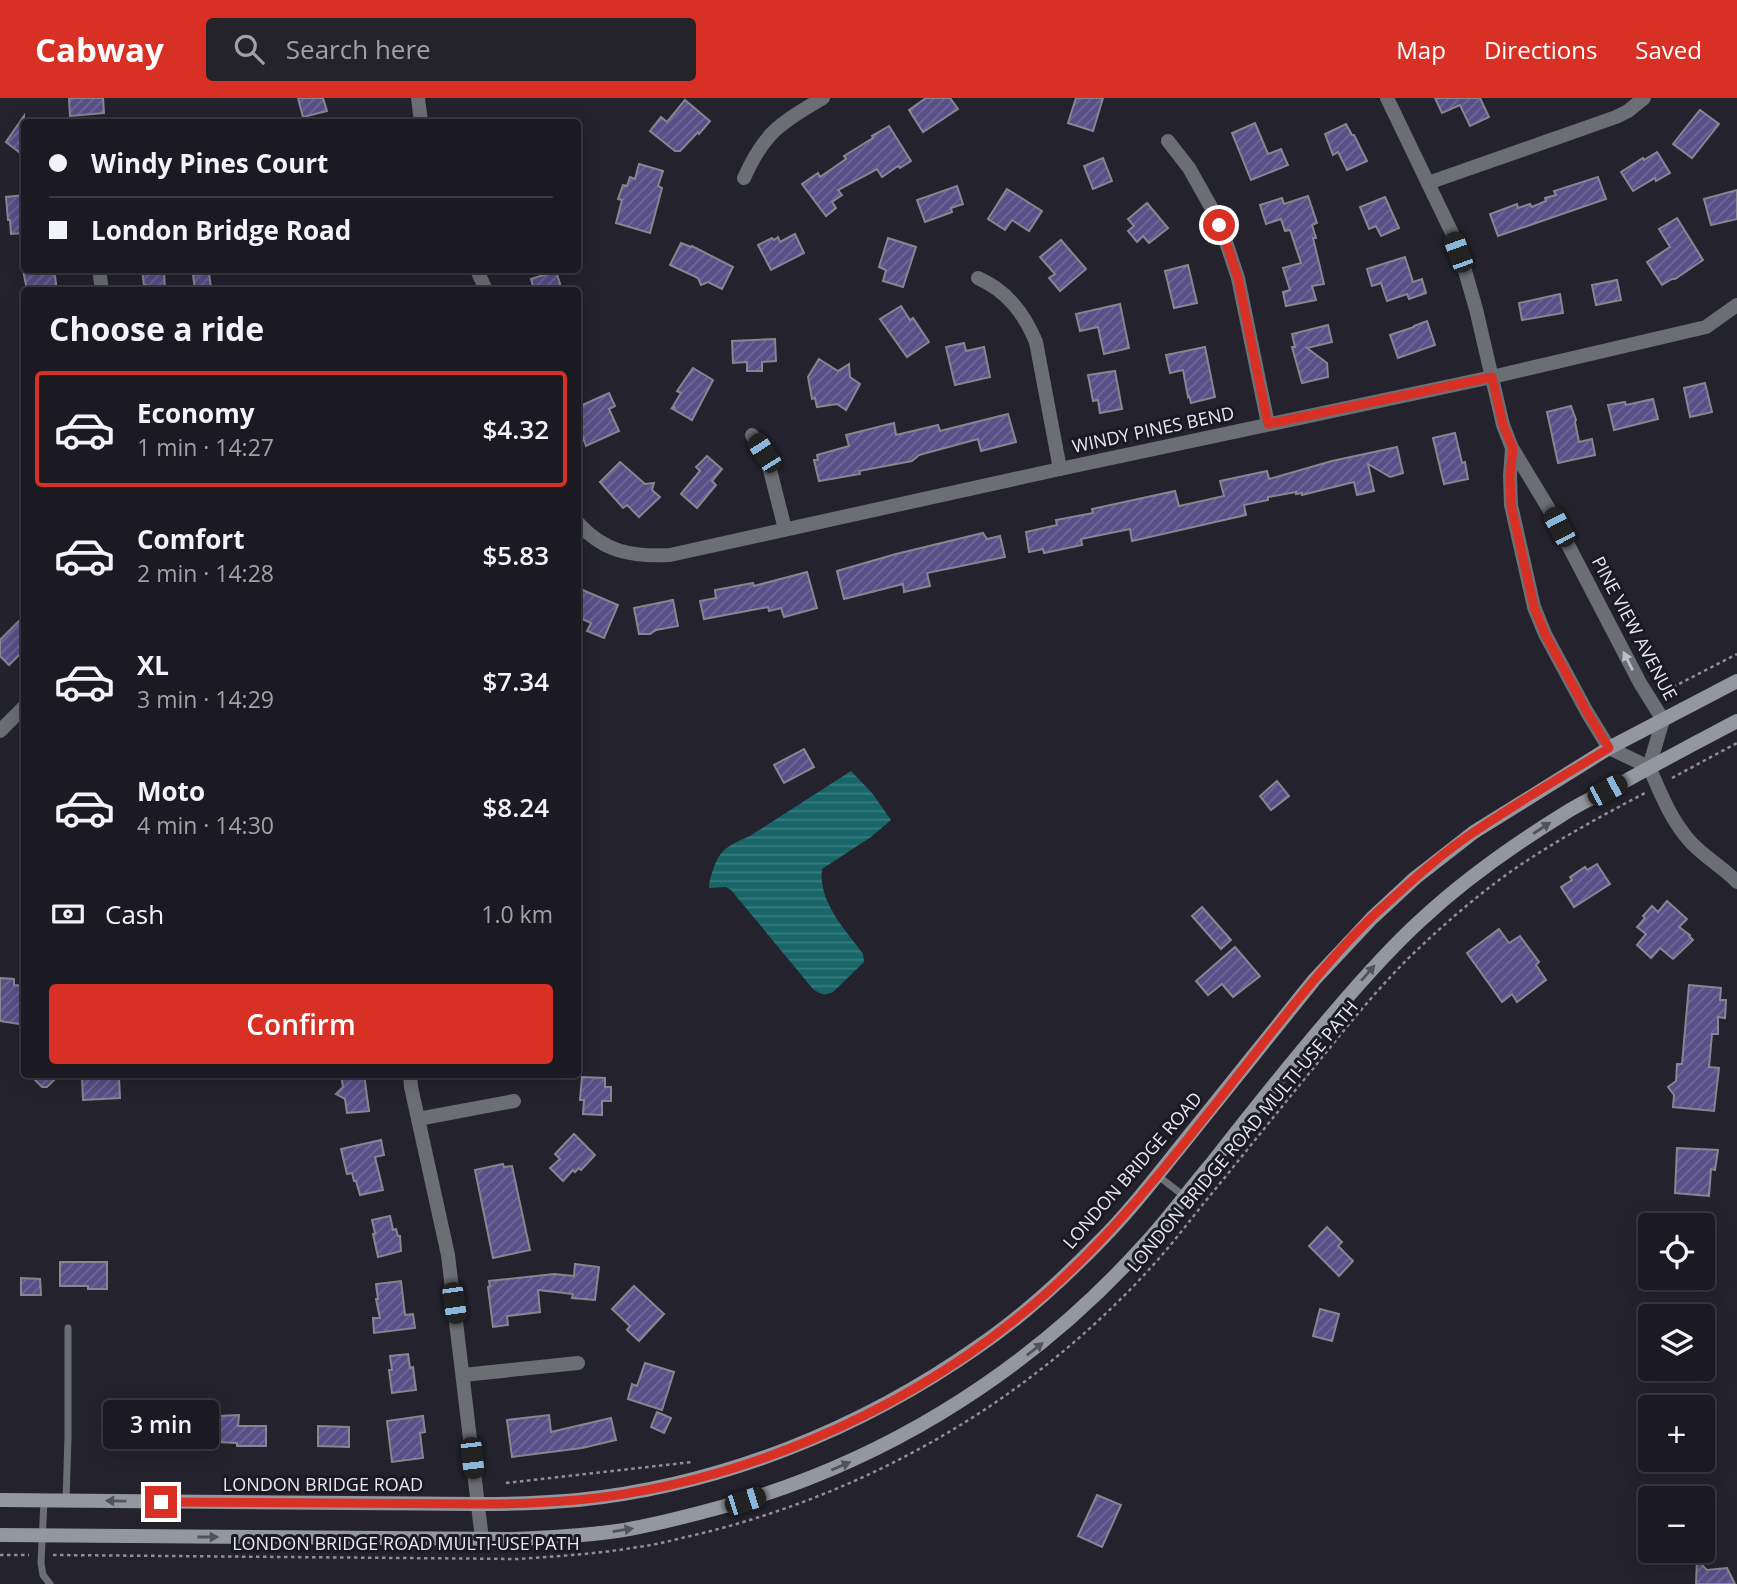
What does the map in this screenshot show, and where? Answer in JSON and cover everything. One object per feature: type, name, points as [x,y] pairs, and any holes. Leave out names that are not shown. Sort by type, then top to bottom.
[{"type":"main road","name":"LONDON BRIDGE ROAD","points":[[0,1500],[478,1504],[578,1500],[691,1480],[756,1461],[858,1418],[914,1388],[979,1347],[1017,1318],[1102,1240],[1314,980],[1372,918],[1415,878],[1474,832],[1609,748],[1737,681]]},
{"type":"main road","points":[[0,1535],[553,1538],[617,1531],[723,1508],[844,1465],[889,1443],[967,1398],[1052,1335],[1100,1292],[1145,1244],[1373,966],[1473,876],[1564,813],[1737,721]]},
{"type":"street","points":[[418,98],[421,119]]},
{"type":"street","points":[[744,178],[753,157],[773,131],[781,123],[822,98]]},
{"type":"street","name":"PINE VIEW AVENUE","points":[[1387,98],[1452,233],[1465,271],[1503,425],[1513,448],[1552,514],[1640,683],[1663,720],[1649,767]]},
{"type":"street","points":[[1428,183],[1616,117],[1644,98]]},
{"type":"street","points":[[1168,141],[1189,168],[1206,197],[1226,242],[1238,278],[1268,424]]},
{"type":"street","points":[[978,278],[1002,292],[1017,306],[1032,332],[1060,469]]},
{"type":"street","name":"WINDY PINES BEND","points":[[581,526],[590,537],[630,554],[670,555],[1492,377],[1706,327],[1737,306]]},
{"type":"street","points":[[752,435],[764,453],[770,470],[785,529]]},
{"type":"street","name":"PINE VIEW AVENUE","points":[[1513,448],[1511,505],[1534,607],[1545,634],[1609,748]]},
{"type":"street","points":[[0,731],[21,710]]},
{"type":"street","points":[[1609,748],[1649,767],[1667,808],[1688,839],[1737,882]]},
{"type":"street","points":[[410,1078],[448,1255],[482,1539]]},
{"type":"street","points":[[418,1119],[514,1101]]},
{"type":"street","points":[[463,1375],[578,1363]]},
{"type":"lane","points":[[1157,1175],[1184,1196]]},
{"type":"lane","points":[[66,1501],[68,1328]]},
{"type":"lane","points":[[44,1500],[40,1563],[43,1575],[50,1584]]},
{"type":"path","points":[[1673,687],[1737,654]]},
{"type":"path","name":"LONDON BRIDGE ROAD MULTI-USE PATH","points":[[0,1555],[518,1559],[590,1554],[642,1547],[779,1512],[882,1469],[978,1415],[1033,1377],[1100,1320],[1156,1263],[1357,1014],[1446,923],[1531,858],[1595,818],[1737,743]]},
{"type":"path","points":[[506,1483],[696,1461]]},
{"type":"shaded area","points":[[851,771],[872,793],[891,820],[871,837],[822,869],[828,904],[863,954],[864,962],[833,992],[822,994],[813,989],[731,890],[726,887],[709,888],[709,883],[719,857],[727,848]]},
{"type":"building","points":[[69,98],[103,98],[104,113],[70,116]]},
{"type":"building","points":[[298,98],[323,98],[327,111],[303,117]]},
{"type":"building","points":[[926,98],[950,98],[958,109],[923,132],[909,110]]},
{"type":"building","points":[[1076,98],[1103,98],[1093,131],[1068,123]]},
{"type":"building","points":[[1435,98],[1480,98],[1489,117],[1470,126],[1460,105],[1442,113]]},
{"type":"building","points":[[685,100],[710,121],[680,151],[675,151],[650,131],[661,117],[667,122]]},
{"type":"building","points":[[1700,110],[1719,124],[1692,158],[1673,144]]},
{"type":"building","points":[[21,120],[21,154],[6,142]]},
{"type":"building","points":[[1255,123],[1268,154],[1281,149],[1288,165],[1251,180],[1232,133]]},
{"type":"building","points":[[1346,124],[1367,161],[1347,170],[1338,152],[1333,155],[1325,134]]},
{"type":"building","points":[[889,126],[911,161],[882,177],[877,169],[838,190],[842,195],[832,202],[836,208],[826,216],[802,184],[818,173],[820,177],[846,159],[844,156]]},
{"type":"building","points":[[1657,152],[1670,173],[1633,191],[1621,172]]},
{"type":"building","points":[[1103,158],[1112,181],[1093,189],[1084,166]]},
{"type":"building","points":[[639,164],[663,171],[658,186],[662,188],[650,233],[616,223],[622,200],[618,199],[623,185],[627,186],[630,177],[635,179]]},
{"type":"building","points":[[1598,177],[1606,199],[1498,236],[1490,214],[1517,204],[1518,208],[1530,204],[1532,207],[1546,201],[1545,198],[1556,195],[1554,191]]},
{"type":"building","points":[[957,186],[963,204],[951,208],[952,212],[925,222],[917,200]]},
{"type":"building","points":[[1007,189],[1042,211],[1029,231],[1012,220],[1005,230],[988,219]]},
{"type":"building","points":[[1737,190],[1737,219],[1711,225],[1704,199]]},
{"type":"building","points":[[21,195],[21,233],[11,234],[6,197]]},
{"type":"building","points":[[1308,196],[1317,223],[1312,225],[1316,238],[1313,238],[1324,284],[1312,286],[1316,300],[1286,306],[1283,292],[1290,290],[1283,268],[1301,263],[1290,230],[1285,231],[1281,219],[1266,224],[1260,205],[1282,198],[1284,204]]},
{"type":"building","points":[[1385,197],[1399,228],[1381,236],[1376,226],[1369,229],[1360,207]]},
{"type":"building","points":[[1147,203],[1168,228],[1149,243],[1143,236],[1137,242],[1128,231],[1134,226],[1128,219]]},
{"type":"building","points":[[1677,218],[1703,260],[1662,285],[1647,262],[1670,247],[1659,229]]},
{"type":"building","points":[[795,234],[804,253],[771,270],[758,245],[778,237],[780,242]]},
{"type":"building","points":[[888,238],[916,247],[903,287],[883,281],[886,270],[879,267]]},
{"type":"building","points":[[1061,240],[1086,269],[1060,291],[1049,278],[1055,274],[1040,257]]},
{"type":"building","points":[[681,243],[733,267],[722,289],[708,282],[701,285],[698,278],[670,265]]},
{"type":"building","points":[[1405,257],[1413,282],[1422,279],[1426,293],[1409,299],[1407,294],[1387,301],[1381,283],[1372,286],[1367,269]]},
{"type":"building","points":[[1188,265],[1197,303],[1174,308],[1165,271]]},
{"type":"building","points":[[24,273],[54,273],[57,287],[26,287]]},
{"type":"building","points":[[142,273],[164,273],[165,287],[144,286]]},
{"type":"building","points":[[209,273],[211,287],[195,287],[193,275]]},
{"type":"building","points":[[557,273],[561,287],[533,287],[531,279]]},
{"type":"building","points":[[1617,280],[1621,300],[1596,305],[1592,285]]},
{"type":"building","points":[[1560,294],[1563,313],[1522,320],[1519,303]]},
{"type":"building","points":[[1120,304],[1129,348],[1104,354],[1098,327],[1080,331],[1076,314]]},
{"type":"building","points":[[901,306],[910,320],[913,318],[929,342],[907,357],[880,319]]},
{"type":"building","points":[[1427,321],[1435,345],[1398,358],[1390,335]]},
{"type":"building","points":[[1328,325],[1332,342],[1307,348],[1327,363],[1328,377],[1302,383],[1292,347],[1295,347],[1292,334]]},
{"type":"building","points":[[775,339],[776,361],[762,362],[762,371],[747,371],[747,362],[733,363],[732,341]]},
{"type":"building","points":[[964,343],[966,351],[984,347],[990,377],[955,385],[946,347]]},
{"type":"building","points":[[1205,347],[1215,397],[1191,403],[1183,370],[1170,373],[1166,355]]},
{"type":"building","points":[[819,359],[838,371],[849,364],[850,377],[860,384],[846,410],[837,404],[817,407],[815,398],[812,399],[808,377]]},
{"type":"building","points":[[693,368],[713,380],[692,420],[673,409],[675,407],[672,408],[681,393],[677,391]]},
{"type":"building","points":[[1115,371],[1122,409],[1100,413],[1098,400],[1093,401],[1088,375]]},
{"type":"building","points":[[1705,383],[1712,412],[1690,417],[1684,388]]},
{"type":"building","points":[[609,393],[615,406],[609,409],[619,431],[586,446],[581,432],[581,406]]},
{"type":"building","points":[[1653,399],[1658,419],[1614,430],[1608,405],[1625,402],[1626,405]]},
{"type":"building","points":[[1571,406],[1579,442],[1592,439],[1595,455],[1558,463],[1547,412]]},
{"type":"building","points":[[1008,414],[1016,442],[981,451],[978,439],[919,455],[912,461],[819,481],[814,460],[818,460],[817,455],[849,446],[846,435],[894,423],[896,435],[938,425],[940,431]]},
{"type":"building","points":[[1455,433],[1468,479],[1444,484],[1433,438]]},
{"type":"building","points":[[1397,447],[1403,473],[1390,477],[1368,464],[1374,491],[1357,495],[1354,482],[1302,495],[1296,492],[1244,505],[1246,515],[1132,541],[1130,529],[1081,539],[1082,545],[1044,553],[1043,549],[1029,552],[1026,532],[1057,525],[1056,520],[1093,513],[1092,509],[1175,491],[1179,506],[1224,496],[1220,481],[1267,471],[1269,479],[1332,461]]},
{"type":"building","points":[[707,456],[722,469],[712,481],[716,485],[697,508],[681,494],[700,471],[696,467]]},
{"type":"building","points":[[620,462],[645,484],[654,483],[652,490],[660,497],[639,517],[627,505],[623,508],[600,482]]},
{"type":"building","points":[[983,533],[987,539],[1000,536],[1005,557],[927,573],[930,586],[904,592],[903,584],[844,599],[837,571]]},
{"type":"building","points":[[807,572],[817,608],[784,617],[781,608],[769,611],[768,607],[704,619],[700,601],[716,598],[715,590],[753,583],[754,586]]},
{"type":"building","points":[[581,589],[618,605],[604,638],[587,631],[591,623],[581,618]]},
{"type":"building","points":[[673,600],[678,626],[656,630],[650,634],[639,634],[634,608]]},
{"type":"building","points":[[21,619],[21,653],[9,665],[0,656],[0,640]]},
{"type":"building","points":[[804,749],[814,767],[784,783],[774,765]]},
{"type":"building","points":[[1277,781],[1289,796],[1271,810],[1260,796]]},
{"type":"building","points":[[1597,864],[1610,884],[1574,907],[1561,887],[1585,867],[1587,870]]},
{"type":"building","points":[[1667,901],[1687,919],[1679,927],[1693,940],[1673,959],[1660,948],[1651,958],[1637,945],[1646,934],[1637,927],[1652,906],[1658,912]]},
{"type":"building","points":[[1202,907],[1231,940],[1221,949],[1192,916]]},
{"type":"building","points":[[1499,929],[1509,943],[1520,936],[1539,962],[1536,965],[1546,980],[1517,1002],[1512,994],[1502,1002],[1467,953]]},
{"type":"building","points":[[1235,947],[1260,976],[1233,997],[1222,984],[1208,995],[1196,981]]},
{"type":"building","points":[[0,978],[14,979],[14,985],[21,986],[20,1024],[0,1021]]},
{"type":"building","points":[[1689,985],[1721,988],[1720,1000],[1726,1000],[1725,1018],[1718,1017],[1718,1034],[1712,1034],[1709,1067],[1719,1068],[1714,1111],[1673,1107],[1674,1095],[1668,1087],[1676,1081],[1677,1064],[1682,1064]]},
{"type":"building","points":[[582,1077],[605,1078],[605,1087],[611,1087],[611,1101],[602,1101],[602,1115],[583,1114],[584,1100],[580,1100]]},
{"type":"building","points":[[33,1078],[56,1078],[47,1087],[42,1087]]},
{"type":"building","points":[[82,1078],[119,1078],[120,1098],[83,1100]]},
{"type":"building","points":[[342,1078],[365,1078],[369,1111],[347,1113],[345,1099],[336,1094],[343,1087]]},
{"type":"building","points":[[574,1134],[595,1155],[581,1170],[573,1170],[563,1181],[550,1168],[560,1159],[555,1154]]},
{"type":"building","points":[[381,1140],[384,1155],[375,1157],[383,1190],[360,1195],[352,1173],[347,1174],[341,1149]]},
{"type":"building","points":[[1677,1148],[1718,1150],[1715,1170],[1711,1169],[1709,1196],[1675,1193]]},
{"type":"building","points":[[503,1164],[504,1167],[512,1166],[530,1250],[493,1258],[475,1170]]},
{"type":"building","points":[[390,1216],[393,1230],[396,1229],[400,1236],[401,1251],[378,1257],[372,1220]]},
{"type":"building","points":[[1327,1227],[1342,1242],[1338,1246],[1353,1261],[1339,1276],[1309,1246]]},
{"type":"building","points":[[60,1262],[107,1262],[107,1289],[60,1286]]},
{"type":"building","points":[[575,1264],[599,1267],[595,1300],[572,1298],[573,1294],[538,1290],[540,1312],[507,1316],[508,1325],[493,1327],[489,1281],[554,1274],[574,1276]]},
{"type":"building","points":[[21,1278],[40,1279],[41,1295],[21,1295]]},
{"type":"building","points":[[401,1281],[405,1315],[413,1314],[415,1328],[374,1333],[373,1318],[380,1318],[376,1284]]},
{"type":"building","points":[[634,1286],[664,1314],[639,1341],[627,1330],[630,1326],[612,1309]]},
{"type":"building","points":[[1320,1309],[1339,1314],[1332,1341],[1313,1336]]},
{"type":"building","points":[[408,1354],[416,1390],[392,1393],[390,1356]]},
{"type":"building","points":[[645,1363],[674,1372],[662,1410],[628,1399],[632,1384],[637,1386]]},
{"type":"building","points":[[657,1412],[671,1418],[664,1433],[651,1427]]},
{"type":"building","points":[[164,1414],[177,1414],[176,1447],[146,1446],[146,1427],[164,1428]]},
{"type":"building","points":[[239,1415],[238,1426],[266,1426],[266,1446],[237,1446],[237,1443],[218,1442],[217,1416]]},
{"type":"building","points":[[549,1415],[551,1432],[611,1418],[616,1440],[582,1448],[512,1457],[507,1420]]},
{"type":"building","points":[[423,1416],[425,1432],[420,1433],[423,1458],[392,1462],[387,1421]]},
{"type":"building","points":[[318,1426],[349,1427],[349,1447],[318,1446]]},
{"type":"building","points":[[1097,1495],[1121,1505],[1102,1547],[1078,1536]]},
{"type":"building","points":[[1697,1563],[1700,1563],[1707,1570],[1727,1568],[1735,1584],[1696,1584]]},
{"type":"route","points":[[161,1502],[478,1504],[578,1500],[691,1480],[756,1461],[858,1418],[914,1388],[979,1347],[1017,1318],[1102,1240],[1325,966],[1415,878],[1474,832],[1609,748],[1545,634],[1534,607],[1511,505],[1513,448],[1503,425],[1492,377],[1268,424],[1238,278],[1219,225]]}]
